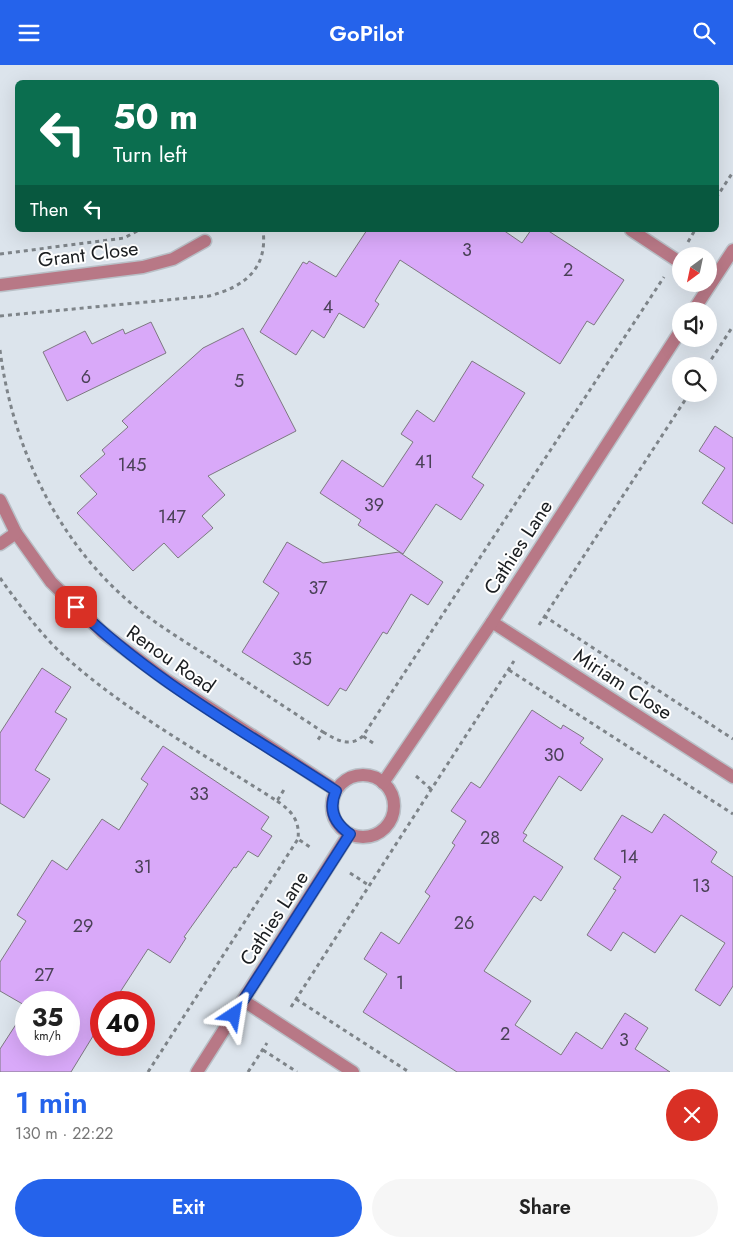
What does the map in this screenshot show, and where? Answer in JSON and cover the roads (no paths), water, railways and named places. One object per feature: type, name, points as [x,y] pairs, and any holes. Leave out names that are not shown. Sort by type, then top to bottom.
[{"type":"street","points":[[634,232],[672,257]]},
{"type":"street","name":"Grant Close","points":[[0,285],[143,267],[173,259],[205,241]]},
{"type":"street","points":[[718,271],[733,250]]},
{"type":"street","name":"Cathies Lane","points":[[384,783],[492,622],[672,344]]},
{"type":"street","name":"Renou Road","points":[[0,500],[16,533],[51,582],[102,632],[165,679],[336,791]]},
{"type":"street","points":[[0,544],[16,533]]},
{"type":"street","name":"Miriam Close","points":[[492,622],[733,777]]},
{"type":"street","points":[[358,775],[367,775],[384,783],[393,800],[394,809],[386,827],[369,837],[350,834],[341,828],[332,810],[332,800],[336,791],[349,778],[358,775]]},
{"type":"street","name":"Cathies Lane","points":[[197,1072],[350,834]]},
{"type":"street","points":[[244,1001],[353,1072]]}]
